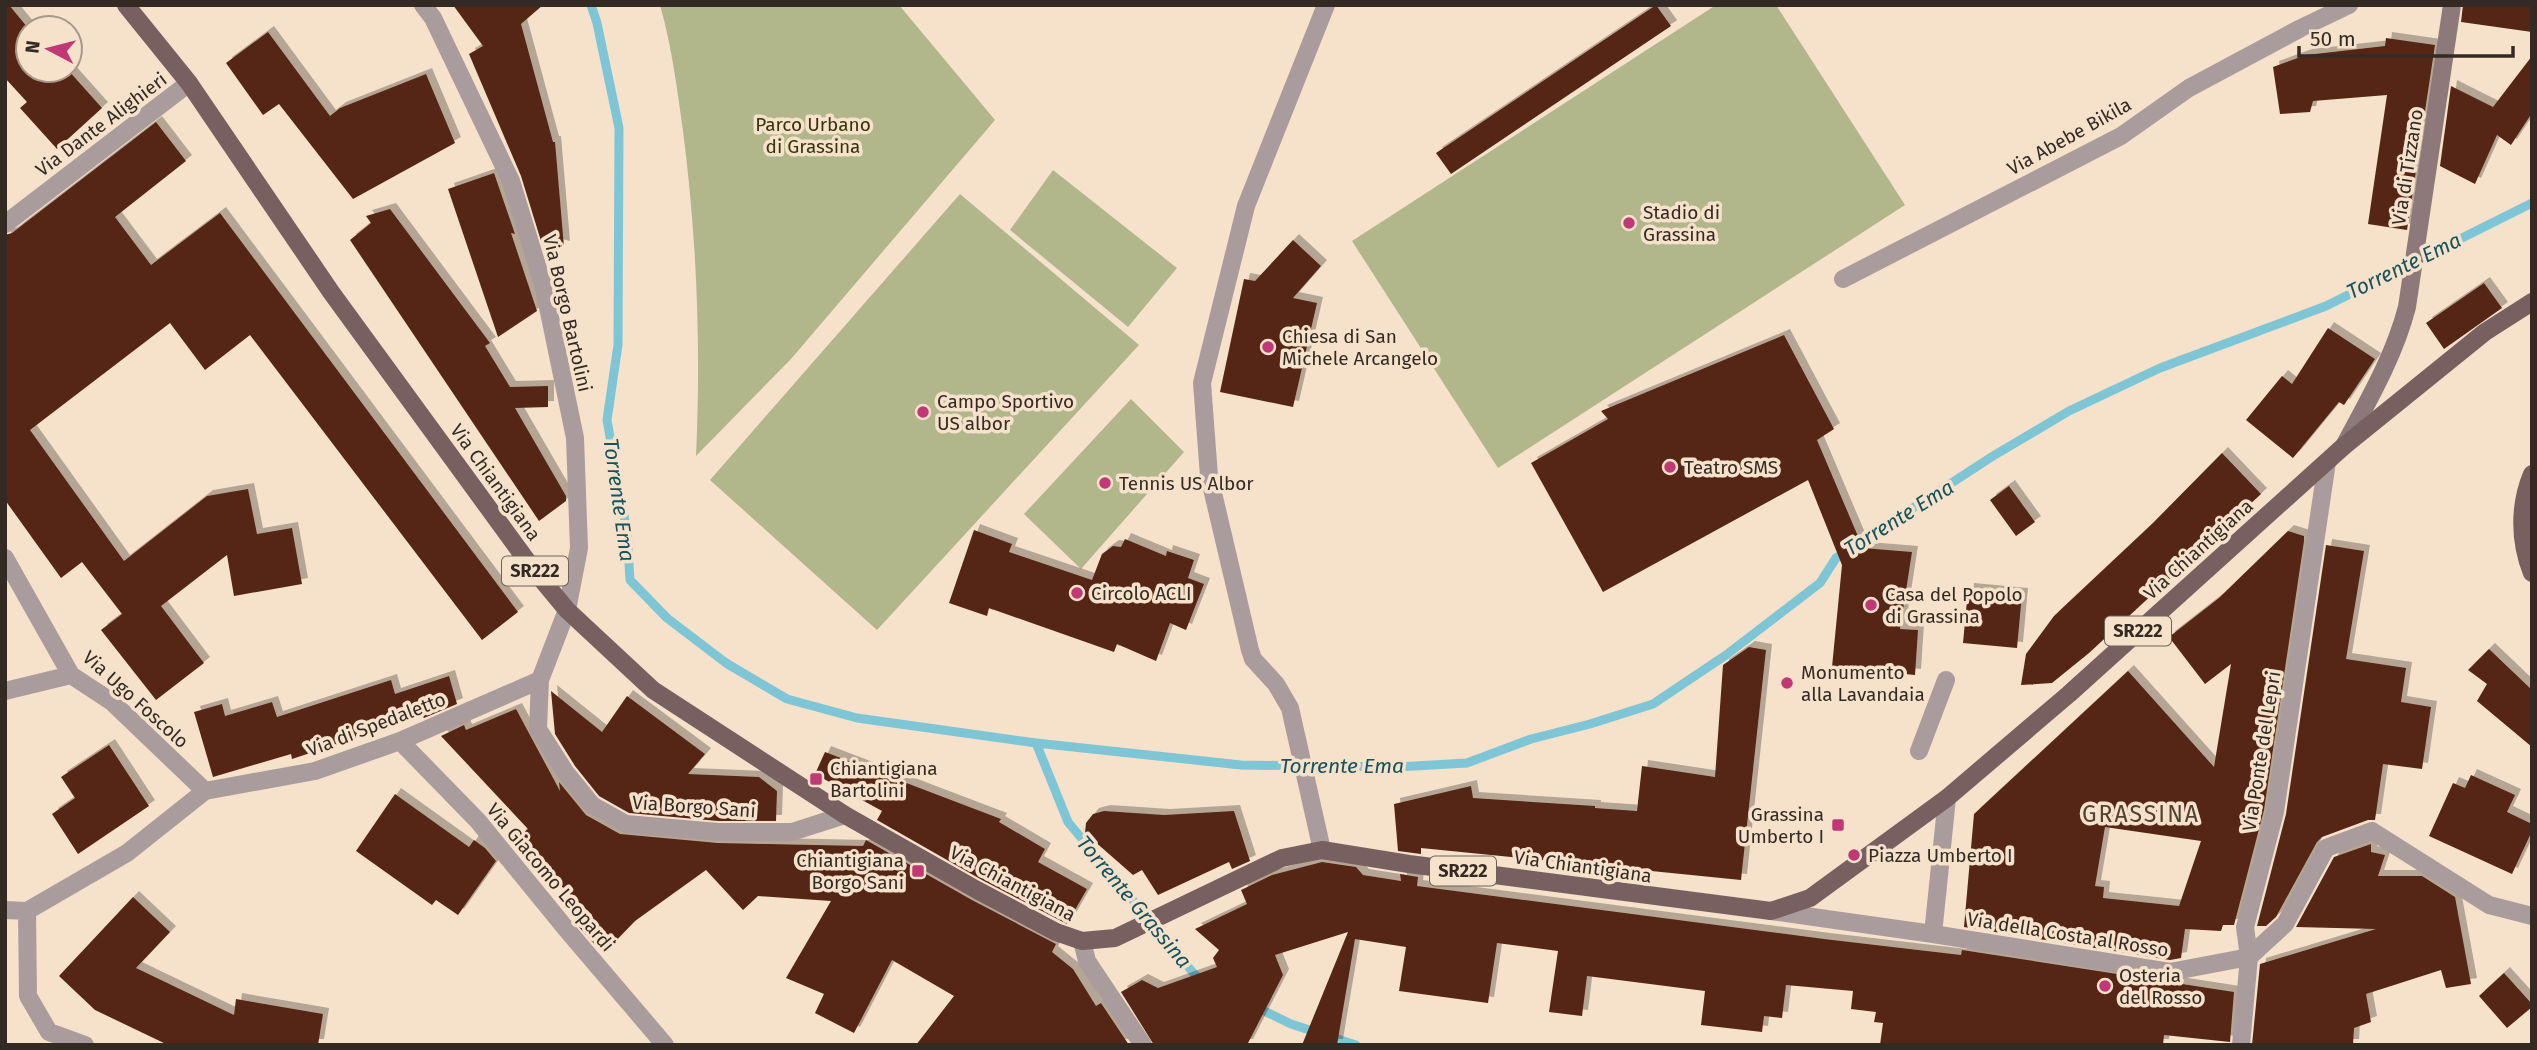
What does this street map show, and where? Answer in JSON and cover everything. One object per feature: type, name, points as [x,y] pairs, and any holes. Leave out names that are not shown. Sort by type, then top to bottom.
[{"type":"main road","name":"Via Chiantigiana","points":[[126,5],[189,83],[331,292],[533,569],[567,610],[653,690],[845,815],[999,902],[1056,932],[1082,941],[1115,938],[1282,858],[1322,850],[1435,868],[1771,911],[1810,898],[1947,798],[2069,694],[2344,446],[2485,332],[2532,302]]},
{"type":"main road","points":[[2532,474],[2523,503],[2522,528],[2532,573]]},
{"type":"street","name":"Via Borgo Bartolini","points":[[422,5],[433,18],[511,181],[544,288],[575,438],[579,548],[567,610]]},
{"type":"street","points":[[1322,850],[1290,708],[1276,684],[1254,659],[1250,650],[1209,477],[1202,383],[1243,220],[1326,5]]},
{"type":"street","name":"Via Abebe Bikila","points":[[1843,279],[2121,136],[2189,88],[2349,5]]},
{"type":"street","name":"Via di Tizzano","points":[[2344,446],[2385,368],[2407,307],[2452,5]]},
{"type":"street","name":"Via Dante Alighieri","points":[[5,224],[189,83]]},
{"type":"street","name":"Via Ponte del Lepri","points":[[2241,1045],[2249,957],[2245,927],[2275,812],[2327,462]]},
{"type":"street","name":"Via Ugo Foscolo","points":[[5,558],[71,675],[112,702],[205,792]]},
{"type":"street","name":"Via Borgo Sani","points":[[567,610],[540,680],[538,729],[566,773],[592,805],[626,824],[718,832],[792,832],[845,815]]},
{"type":"street","points":[[5,691],[71,675]]},
{"type":"street","name":"Via di Spedaletto","points":[[27,911],[127,853],[205,792],[315,771],[400,741],[540,680]]},
{"type":"street","points":[[1919,751],[1946,680]]},
{"type":"street","name":"Via Giacomo Leopardi","points":[[400,741],[478,821],[665,1045]]},
{"type":"street","points":[[1771,911],[1933,934],[1947,798]]},
{"type":"street","points":[[2249,957],[2286,924],[2326,848],[2372,831],[2489,905],[2532,916]]},
{"type":"street","points":[[5,910],[27,911],[28,996],[49,1032],[85,1045]]},
{"type":"street","name":"Via della Costa al Rosso","points":[[1933,934],[2170,972],[2249,957]]},
{"type":"street","points":[[1082,941],[1087,961],[1143,1045]]},
{"type":"green space","name":"Parco Urbano di Grassina","points":[[660,5],[899,5],[995,120],[791,359],[696,456],[698,334],[692,212],[676,84]]},
{"type":"green space","name":"Stadio di Grassina","points":[[1716,5],[1776,5],[1905,205],[1498,468],[1352,241]]},
{"type":"green space","points":[[1053,170],[1177,268],[1128,327],[1010,230]]},
{"type":"green space","name":"Campo Sportivo US albor","points":[[960,194],[1139,345],[877,630],[710,480]]},
{"type":"green space","name":"Tennis US Albor","points":[[1131,399],[1184,452],[1081,569],[1024,514]]},
{"type":"building","points":[[5,5],[9,5],[16,14],[14,14],[14,84],[81,84],[102,108],[57,149],[20,108],[27,102],[5,78]]},
{"type":"building","points":[[453,5],[543,5],[521,24],[555,142],[564,247],[541,241],[521,176],[469,54],[483,46]]},
{"type":"building","points":[[1656,5],[1671,26],[1451,174],[1436,153]]},
{"type":"building","points":[[2463,5],[2532,5],[2532,32],[2461,22]]},
{"type":"building","points":[[268,32],[330,116],[340,108],[426,74],[455,143],[353,199],[279,104],[263,115],[226,63]]},
{"type":"building","points":[[2386,38],[2435,45],[2407,230],[2368,224],[2387,95],[2313,101],[2310,112],[2280,114],[2273,67],[2306,55],[2385,46]]},
{"type":"building","points":[[2532,56],[2532,113],[2511,145],[2497,135],[2475,184],[2440,166],[2451,86],[2493,107]]},
{"type":"building","points":[[156,122],[186,161],[115,217],[151,265],[220,213],[518,612],[482,640],[250,335],[205,370],[170,323],[30,430],[124,561],[207,496],[248,489],[257,534],[292,528],[302,584],[234,596],[227,555],[161,606],[204,663],[156,700],[101,630],[122,614],[82,562],[61,578],[5,500],[5,235],[12,233]]},
{"type":"building","points":[[494,173],[537,311],[498,337],[448,189]]},
{"type":"building","points":[[390,209],[490,343],[485,346],[510,387],[548,386],[548,407],[515,408],[566,496],[566,501],[539,521],[350,240],[371,223],[366,216]]},
{"type":"building","name":"Chiesa di San Michele Arcangelo","points":[[1293,240],[1321,266],[1293,298],[1317,303],[1293,407],[1220,392],[1244,279],[1255,281]]},
{"type":"building","points":[[2484,283],[2502,308],[2444,349],[2426,323]]},
{"type":"building","points":[[2328,328],[2375,359],[2344,405],[2339,402],[2293,458],[2246,420],[2282,376],[2292,384]]},
{"type":"building","points":[[1784,335],[1834,429],[1817,440],[1863,548],[1912,552],[1900,629],[1918,630],[1915,675],[1832,667],[1842,565],[1808,480],[1603,592],[1531,463],[1608,419],[1601,411]]},
{"type":"building","points":[[2222,453],[2261,494],[2089,653],[2052,683],[2021,685],[2026,654],[2054,616],[2152,524]]},
{"type":"building","points":[[2009,486],[2035,522],[2016,536],[1990,500]]},
{"type":"building","name":"Circolo ACLI","points":[[974,530],[1012,544],[1009,552],[1092,580],[1102,554],[1113,546],[1121,547],[1125,539],[1166,556],[1167,551],[1194,560],[1188,578],[1204,584],[1186,630],[1170,623],[1156,661],[1117,644],[1114,652],[989,608],[987,616],[949,603]]},
{"type":"building","points":[[2288,531],[2304,536],[2264,810],[2234,925],[2223,925],[2221,931],[2185,929],[2181,958],[2170,960],[1964,927],[1974,814],[2128,671],[2214,767],[2231,664],[2205,684],[2169,637],[2219,598]],"holes":[[[2105,827],[2201,841],[2179,906],[2103,898],[2104,887],[2095,886]]]},
{"type":"building","points":[[2326,545],[2364,551],[2346,659],[2406,668],[2401,702],[2431,707],[2422,769],[2383,764],[2375,820],[2368,820],[2322,837],[2276,917],[2266,926],[2257,926],[2286,814]]},
{"type":"building","points":[[1968,589],[2022,594],[2017,648],[1963,643]]},
{"type":"building","points":[[1749,647],[1766,650],[1741,880],[1421,848],[1421,854],[1398,851],[1394,804],[1471,786],[1473,798],[1637,811],[1642,766],[1715,777],[1723,665]]},
{"type":"building","points":[[2489,649],[2532,690],[2532,747],[2477,701],[2487,684],[2468,670]]},
{"type":"building","points":[[449,676],[457,704],[424,718],[422,716],[292,759],[291,754],[213,777],[194,712],[222,704],[225,716],[272,702],[277,717],[391,680],[395,694]]},
{"type":"building","points":[[551,691],[602,732],[627,696],[705,754],[688,774],[759,777],[777,791],[776,821],[718,821],[629,813],[599,796],[575,766],[555,734]]},
{"type":"building","points":[[516,709],[560,791],[559,782],[586,815],[620,834],[718,843],[863,846],[866,840],[1056,944],[1052,952],[1073,969],[1096,1006],[1101,1003],[1129,1045],[916,1045],[954,996],[892,960],[854,1033],[815,1013],[824,994],[786,978],[831,901],[758,896],[743,910],[706,870],[635,921],[603,954],[579,927],[592,915],[558,883],[520,835],[528,829],[441,736],[464,725],[466,730]]},
{"type":"building","points":[[109,745],[149,806],[78,854],[52,814],[75,798],[61,777]]},
{"type":"building","points":[[825,752],[1001,819],[999,822],[1045,849],[1038,862],[1087,889],[1067,924],[982,880],[877,820],[882,811],[815,774]]},
{"type":"building","points":[[2471,775],[2515,795],[2507,812],[2532,824],[2532,831],[2512,874],[2429,836],[2453,783],[2465,788]]},
{"type":"building","points":[[395,794],[469,847],[474,840],[496,861],[458,915],[436,900],[432,905],[356,851]]},
{"type":"building","points":[[1104,811],[1164,815],[1234,811],[1250,861],[1232,869],[1229,862],[1158,895],[1142,870],[1133,875],[1085,833],[1086,823],[1093,814]]},
{"type":"building","points":[[2371,844],[2371,852],[2385,855],[2378,876],[2422,876],[2455,897],[2471,984],[2446,988],[2441,970],[2366,994],[2371,1022],[2354,1028],[2353,1045],[2252,1045],[2260,964],[2376,929],[2296,927],[2334,857]]},
{"type":"building","points":[[1322,862],[1356,867],[1363,875],[1401,881],[1400,874],[1418,877],[1417,886],[1824,939],[1961,955],[1962,950],[2234,992],[2230,1042],[2164,1035],[2163,1045],[1880,1045],[1883,1023],[1874,1022],[1876,1012],[1851,1009],[1853,991],[1786,985],[1782,1018],[1764,1016],[1762,1032],[1701,1025],[1705,991],[1587,976],[1582,1016],[1549,1012],[1558,951],[1497,943],[1488,1003],[1399,991],[1406,947],[1355,939],[1337,1045],[1302,1045],[1348,932],[1275,955],[1283,975],[1247,1045],[1154,1045],[1121,992],[1142,980],[1158,988],[1217,967],[1213,958],[1219,950],[1195,929],[1247,904],[1241,890],[1272,875]]},
{"type":"building","points":[[133,897],[170,932],[136,968],[234,1015],[236,999],[323,1014],[318,1045],[168,1045],[95,1010],[59,976]]},
{"type":"building","points":[[2504,973],[2532,1004],[2532,1007],[2507,1028],[2479,996]]},
{"type":"waterway","name":"Torrente Ema","points":[[591,5],[619,128],[618,345],[607,420],[627,532],[630,580],[667,618],[726,663],[787,699],[857,718],[1036,743],[1241,765],[1397,767],[1467,763],[1531,739],[1653,704],[1726,655],[1820,583],[1836,558],[1993,456],[2069,411],[2160,368],[2326,306],[2532,203]]},
{"type":"waterway","name":"Torrente Grassina","points":[[1036,743],[1068,822],[1195,975],[1203,980]]},
{"type":"waterway","name":"Torrente Grassina","points":[[1256,1007],[1291,1024],[1356,1045]]},
{"type":"place","name":"Stadio di Grassina","points":[[1629,223]]},
{"type":"place","name":"Chiesa di San Michele Arcangelo","points":[[1268,347]]},
{"type":"place","name":"Campo Sportivo US albor","points":[[923,412]]},
{"type":"place","name":"Teatro SMS","points":[[1670,467]]},
{"type":"place","name":"Tennis US Albor","points":[[1105,483]]},
{"type":"place","name":"Circolo ACLI","points":[[1077,593]]},
{"type":"place","name":"Casa del Popolo di Grassina","points":[[1871,605]]},
{"type":"place","name":"Monumento alla Lavandaia","points":[[1787,683]]},
{"type":"place","name":"Chiantigiana Bartolini","points":[[816,779]]},
{"type":"place","name":"Grassina Umberto I","points":[[1838,825]]},
{"type":"place","name":"Piazza Umberto I","points":[[1854,855]]},
{"type":"place","name":"Chiantigiana Borgo Sani","points":[[918,871]]},
{"type":"place","name":"Osteria del Rosso","points":[[2105,986]]},
{"type":"district","name":"GRASSINA","points":[[2141,814]]}]
